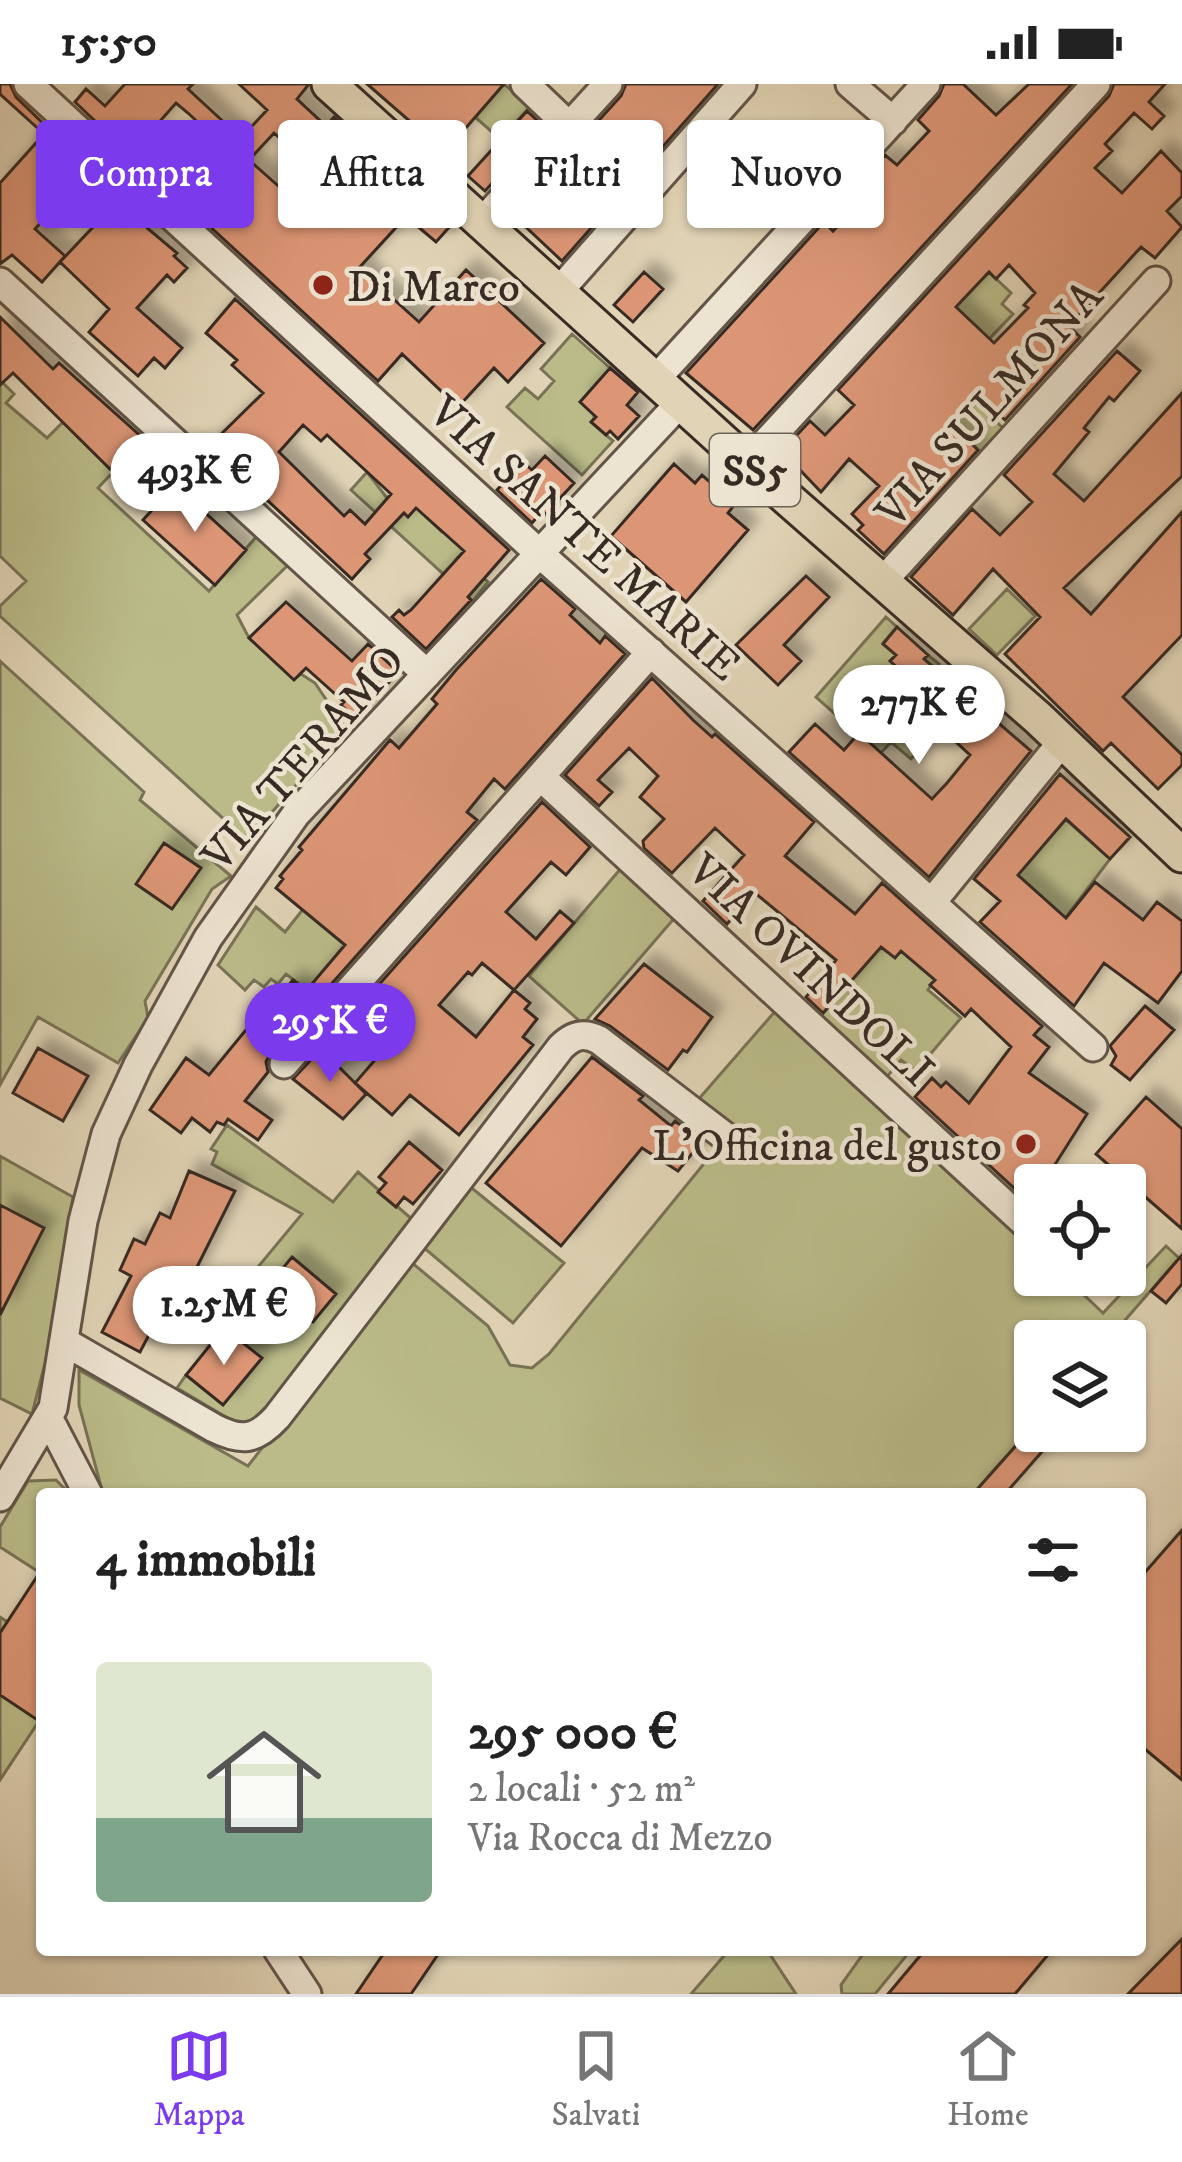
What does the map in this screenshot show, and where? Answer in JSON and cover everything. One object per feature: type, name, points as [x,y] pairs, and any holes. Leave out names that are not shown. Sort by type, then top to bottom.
[{"type":"main road","name":"SS5","points":[[329,84],[747,464],[1177,841]]},
{"type":"street","name":"VIA SANTE MARIE","points":[[28,84],[540,554],[1093,1047]]},
{"type":"street","points":[[525,84],[563,120]]},
{"type":"street","points":[[575,120],[608,84]]},
{"type":"street","points":[[559,291],[742,84]]},
{"type":"street","points":[[850,84],[893,121]]},
{"type":"street","points":[[655,380],[926,84]]},
{"type":"street","points":[[747,464],[1096,84]]},
{"type":"street","points":[[482,222],[491,212]]},
{"type":"street","name":"VIA SULMONA","points":[[883,581],[1156,281]]},
{"type":"street","points":[[0,282],[427,674]]},
{"type":"street","name":"VIA TERAMO","points":[[0,1497],[49,1419],[83,1220],[96,1164],[116,1111],[176,994],[230,904],[296,814],[680,403]]},
{"type":"street","points":[[284,1064],[651,652]]},
{"type":"street","points":[[932,902],[1063,742]]},
{"type":"street","name":"VIA OVINDOLI","points":[[541,777],[1014,1212]]},
{"type":"street","points":[[65,1342],[232,1437],[249,1438],[264,1431],[573,1037],[599,1040],[731,1141]]},
{"type":"street","points":[[49,1419],[85,1488]]},
{"type":"street","points":[[282,1956],[308,1994]]},
{"type":"green space","points":[[504,84],[530,107],[518,120],[491,120],[491,131],[475,117]]},
{"type":"green space","points":[[989,272],[1011,293],[1002,304],[1013,314],[989,339],[950,311]]},
{"type":"green space","points":[[572,334],[610,368],[592,423],[613,441],[582,475],[507,407],[525,388],[538,399],[554,381],[541,369]]},
{"type":"green space","points":[[0,380],[14,394],[6,403],[47,438],[63,422],[113,472],[98,488],[209,591],[257,536],[288,565],[237,615],[249,638],[294,679],[301,674],[315,683],[346,729],[247,840],[0,616],[0,606],[26,581],[0,556]]},
{"type":"green space","points":[[966,394],[1005,430],[984,455],[944,418]]},
{"type":"green space","points":[[367,472],[387,498],[428,502],[447,481],[454,486],[426,517],[442,532],[467,529],[483,512],[503,530],[489,545],[459,557],[488,582],[473,601],[351,490]]},
{"type":"green space","points":[[1007,589],[1035,616],[997,655],[969,629]]},
{"type":"green space","points":[[886,617],[897,627],[883,643],[896,655],[891,660],[908,677],[928,655],[939,664],[909,699],[940,726],[911,759],[891,742],[880,754],[816,697]]},
{"type":"green space","points":[[0,661],[144,792],[140,800],[231,876],[212,889],[145,1001],[148,1018],[118,1063],[38,1017],[0,1085]]},
{"type":"green space","points":[[1065,819],[1110,859],[1064,920],[1008,867]]},
{"type":"green space","points":[[623,866],[678,914],[583,1024],[529,976]]},
{"type":"green space","points":[[256,907],[285,932],[304,908],[345,945],[307,990],[286,974],[278,984],[271,979],[264,987],[254,980],[245,990],[218,965]]},
{"type":"green space","points":[[915,935],[935,979],[928,990],[961,1018],[916,1071],[901,1060],[885,1079],[819,1018],[881,947]]},
{"type":"green space","points":[[778,1008],[1014,1229],[1014,1296],[1085,1296],[1103,1313],[1119,1296],[1146,1296],[1146,1267],[1166,1246],[1179,1258],[1125,1320],[1014,1320],[1014,1448],[978,1488],[101,1488],[79,1405],[79,1370],[248,1466],[403,1265],[411,1262],[488,1326],[510,1365],[532,1368],[549,1354],[720,1144],[735,1153],[745,1137],[697,1101]]},
{"type":"green space","points":[[227,1125],[333,1202],[358,1172],[414,1221],[248,1430],[177,1388],[186,1375],[223,1405],[261,1359],[219,1334],[233,1297],[302,1214],[212,1164],[217,1152],[211,1149]]},
{"type":"green space","points":[[0,1156],[73,1197],[32,1414],[0,1398]]},
{"type":"green space","points":[[468,1185],[564,1263],[513,1323],[423,1247]]},
{"type":"green space","points":[[56,1480],[64,1488],[36,1488],[36,1570],[0,1547],[0,1527],[28,1481]]},
{"type":"green space","points":[[0,1617],[36,1641],[36,1726],[0,1780],[0,1695],[17,1670],[0,1646]]},
{"type":"green space","points":[[724,1956],[771,1956],[796,1994],[691,1994]]},
{"type":"green space","points":[[862,1956],[906,1956],[875,1994],[842,1994],[841,1985]]},
{"type":"building","points":[[0,84],[10,84],[16,97],[40,120],[36,127],[0,94]]},
{"type":"building","points":[[125,84],[193,84],[188,89],[222,120],[195,120],[176,103],[161,120],[94,120],[75,102],[86,89],[105,106]]},
{"type":"building","points":[[239,84],[309,84],[297,99],[320,120],[278,120],[278,137],[274,133],[254,155],[254,124],[267,110]]},
{"type":"building","points":[[367,84],[504,84],[467,127],[467,120],[408,120]]},
{"type":"building","points":[[626,84],[718,84],[663,146],[663,120],[599,120]]},
{"type":"building","points":[[944,84],[963,84],[996,115],[1029,84],[1072,84],[753,430],[686,373],[819,228],[884,228],[884,156],[897,165],[929,131],[918,120]]},
{"type":"building","points":[[1114,84],[1165,84],[1149,102],[1164,116],[1152,129],[1134,113],[1105,144],[1112,151],[1095,168],[1122,193],[1161,151],[1182,173],[1182,196],[1167,211],[1182,227],[1155,258],[1141,247],[1069,326],[1080,337],[1005,420],[977,395],[950,424],[978,450],[884,554],[858,530],[863,525],[852,514],[879,486],[849,459],[821,492],[782,451],[810,421],[825,435],[854,405],[838,390],[1109,96]],"holes":[[[1009,265],[1035,293],[1024,305],[1028,308],[994,343],[956,307],[989,272],[996,279]]]},
{"type":"building","points":[[36,143],[35,229],[65,256],[42,282],[12,255],[0,264],[0,183]]},
{"type":"building","points":[[491,151],[491,184],[485,191],[468,176]]},
{"type":"building","points":[[254,164],[278,186],[278,228],[396,228],[359,268],[419,322],[466,270],[544,343],[508,382],[494,368],[458,407],[402,354],[378,381],[212,228],[254,228]]},
{"type":"building","points":[[92,228],[147,228],[187,268],[174,282],[167,275],[137,308],[182,348],[165,368],[154,358],[138,376],[89,332],[109,309],[60,262]]},
{"type":"building","points":[[420,228],[448,228],[436,242]]},
{"type":"building","points":[[527,228],[591,228],[562,261]]},
{"type":"building","points":[[644,272],[663,289],[633,322],[614,305]]},
{"type":"building","points":[[235,299],[509,550],[426,649],[392,617],[399,610],[404,615],[411,610],[464,551],[416,508],[408,517],[404,513],[365,554],[370,559],[352,579],[209,446],[263,393],[232,365],[237,360],[206,333]],"holes":[[[303,425],[321,441],[327,435],[391,494],[365,524],[350,510],[344,516],[279,452]]]},
{"type":"building","points":[[0,317],[53,369],[59,363],[145,440],[113,472],[13,373],[0,385]]},
{"type":"building","points":[[1117,351],[1140,371],[1114,401],[1109,397],[1084,428],[1089,432],[1054,474],[1084,501],[1182,393],[1182,476],[1064,588],[1091,614],[1182,512],[1182,635],[1123,697],[1182,755],[1182,765],[1158,789],[1111,743],[1103,751],[1005,654],[1040,617],[993,569],[953,615],[911,577],[972,509],[1000,535],[1032,502],[1004,475]]},
{"type":"building","points":[[610,368],[638,392],[627,405],[639,416],[618,439],[591,422],[596,417],[580,402]]},
{"type":"building","points":[[545,456],[574,483],[532,523],[497,490],[523,462],[532,470]]},
{"type":"building","points":[[674,464],[695,483],[702,475],[735,504],[728,513],[748,530],[686,602],[611,536]]},
{"type":"building","points":[[175,485],[246,550],[215,585],[143,520]]},
{"type":"building","points":[[806,576],[829,597],[784,645],[801,661],[778,685],[736,645]]},
{"type":"building","points":[[541,579],[575,609],[570,615],[600,643],[605,636],[625,654],[505,789],[494,779],[467,812],[477,820],[271,1052],[268,1072],[245,1101],[272,1120],[258,1140],[228,1119],[224,1125],[217,1122],[210,1132],[192,1118],[181,1133],[150,1110],[186,1058],[209,1075],[250,1025],[247,1021],[265,998],[272,1004],[293,980],[306,991],[345,945],[276,888],[283,879],[280,876],[390,740],[399,748],[437,704],[432,699],[456,670]]},
{"type":"building","points":[[286,602],[352,661],[368,644],[398,672],[356,719],[306,668],[294,680],[249,638]]},
{"type":"building","points":[[897,627],[928,655],[924,659],[1031,751],[929,877],[789,752],[815,724],[844,750],[859,733],[932,799],[947,783],[970,755],[909,699],[919,687],[890,661],[896,655],[883,644]]},
{"type":"building","points":[[652,678],[712,737],[715,734],[814,822],[785,856],[855,914],[882,883],[1042,1026],[1034,1035],[1049,1047],[1029,1073],[1087,1114],[1055,1164],[1014,1164],[1014,1188],[915,1097],[932,1078],[941,1087],[946,1082],[969,1103],[1011,1047],[971,1009],[965,1016],[930,985],[935,980],[901,951],[895,958],[881,947],[823,1013],[806,997],[836,960],[754,892],[727,924],[703,901],[744,855],[715,828],[672,873],[644,848],[643,841],[664,819],[640,797],[658,776],[629,748],[598,780],[612,792],[599,806],[565,775]]},
{"type":"building","points":[[1060,774],[1130,837],[1110,859],[1066,819],[1018,875],[1066,918],[1095,882],[1143,920],[1157,902],[1182,921],[1182,971],[1158,1003],[1104,963],[1074,1006],[980,922],[1000,901],[974,879]]},
{"type":"building","points":[[542,802],[590,847],[566,875],[551,862],[506,912],[536,939],[560,911],[574,923],[514,990],[530,1003],[525,1009],[537,1019],[523,1037],[533,1045],[459,1135],[410,1095],[392,1115],[355,1083],[394,1038],[358,1008]],"holes":[[[482,963],[514,990],[476,1037],[439,1005]]]},
{"type":"building","points":[[164,843],[201,868],[172,909],[136,884]]},
{"type":"building","points":[[644,964],[712,1017],[668,1070],[595,1019]]},
{"type":"building","points":[[1145,1006],[1174,1030],[1130,1080],[1111,1065],[1116,1056],[1110,1046]]},
{"type":"building","points":[[38,1048],[88,1076],[63,1121],[13,1093]]},
{"type":"building","points":[[321,1049],[366,1094],[343,1119],[293,1079]]},
{"type":"building","points":[[592,1057],[643,1096],[639,1100],[671,1126],[675,1121],[702,1141],[678,1171],[642,1148],[561,1246],[486,1183]]},
{"type":"building","points":[[1146,1097],[1182,1129],[1182,1229],[1146,1198],[1146,1164],[1107,1164],[1096,1154]]},
{"type":"building","points":[[409,1142],[442,1170],[413,1204],[404,1197],[396,1207],[378,1192],[386,1183],[379,1177]]},
{"type":"building","points":[[189,1171],[235,1191],[194,1273],[191,1271],[182,1291],[174,1287],[140,1352],[102,1332],[131,1276],[120,1270],[134,1239],[145,1244],[160,1213],[170,1218]]},
{"type":"building","points":[[0,1205],[44,1228],[0,1315]]},
{"type":"building","points":[[1182,1255],[1182,1284],[1166,1303],[1151,1291]]},
{"type":"building","points":[[292,1257],[336,1294],[313,1322],[269,1285]]},
{"type":"building","points":[[219,1334],[232,1344],[237,1338],[262,1358],[223,1405],[186,1375]]},
{"type":"building","points":[[1014,1448],[1014,1452],[1042,1452],[1010,1488],[978,1488]]},
{"type":"building","points":[[1182,1530],[1182,1780],[1146,1750],[1146,1571]]},
{"type":"building","points":[[36,1578],[36,1719],[0,1695],[0,1633]]},
{"type":"building","points":[[1182,1939],[1182,1994],[1128,1994]]},
{"type":"building","points":[[382,1956],[437,1956],[411,1994],[356,1994]]},
{"type":"building","points":[[920,1956],[1047,1956],[1015,1994],[888,1994]]},
{"type":"place","name":"Di Marco","points":[[323,285]]},
{"type":"place","name":"L'Officina del gusto","points":[[1026,1144]]}]
